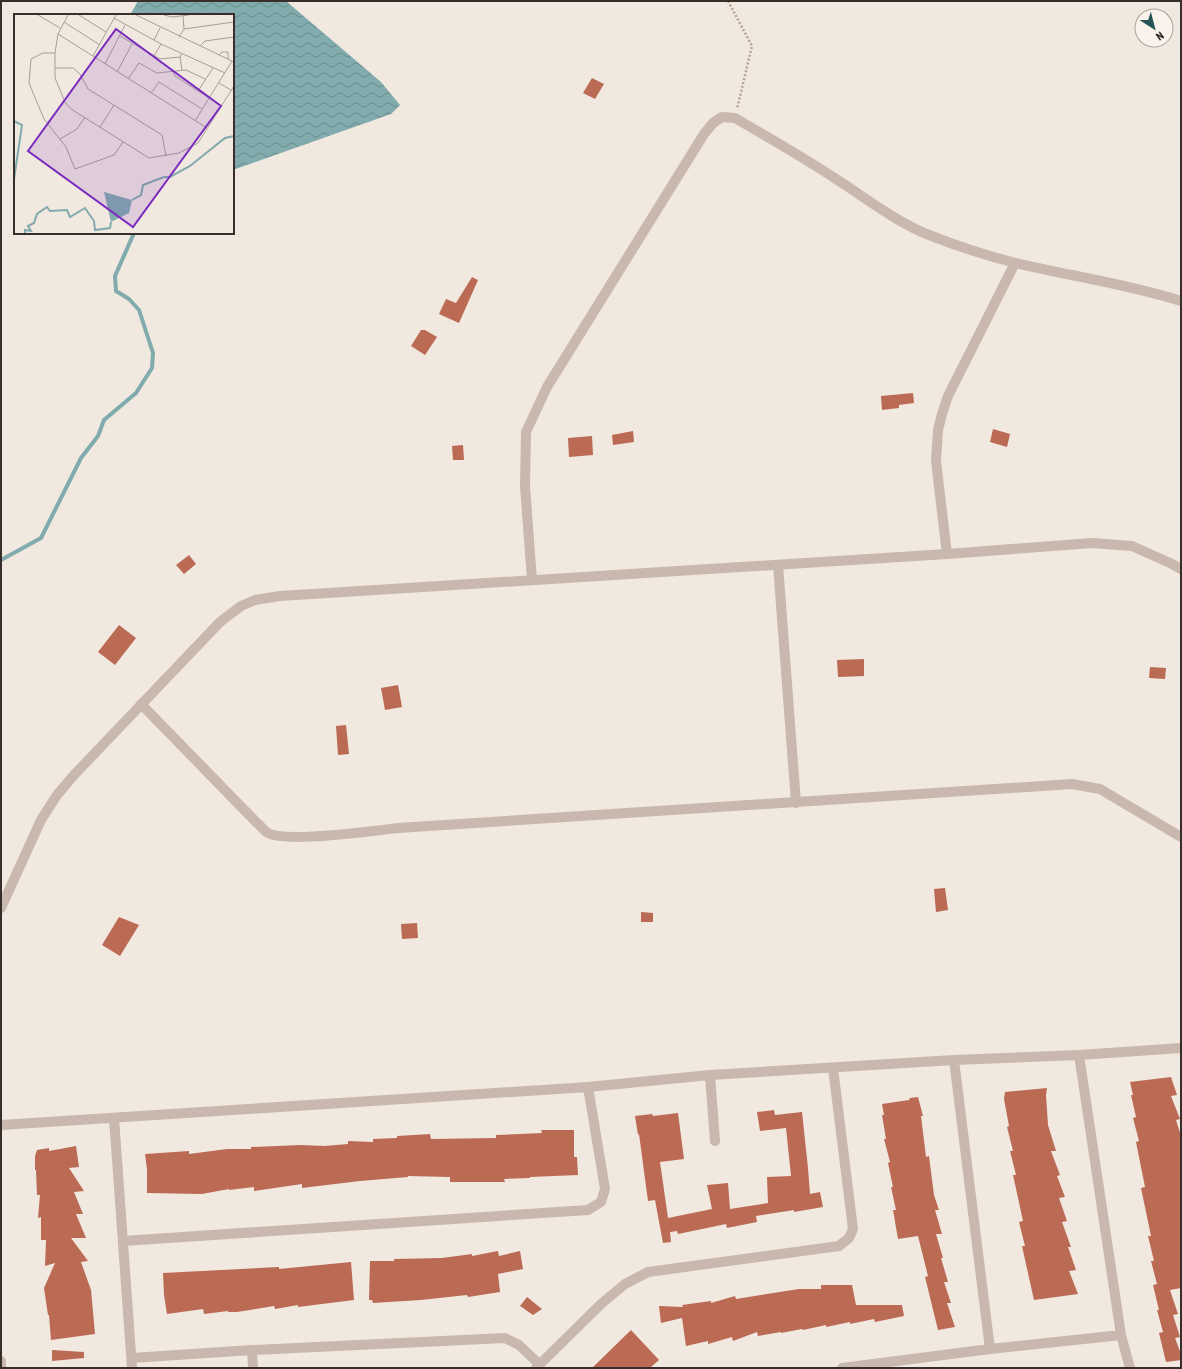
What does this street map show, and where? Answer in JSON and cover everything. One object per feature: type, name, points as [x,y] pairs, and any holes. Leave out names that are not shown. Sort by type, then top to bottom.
[{"type":"street","points":[[532,580],[525,486],[526,432],[547,387],[704,134],[713,123],[722,117],[735,118],[809,161],[916,230],[954,245],[1015,263],[1117,285],[1181,302]]},
{"type":"street","points":[[948,554],[936,461],[938,430],[948,396],[1015,263]]},
{"type":"street","points":[[1,908],[41,820],[56,795],[220,622],[241,606],[256,600],[280,596],[1098,544],[1132,546],[1181,569]]},
{"type":"street","points":[[778,565],[796,803]]},
{"type":"street","points":[[141,704],[256,822],[268,833],[281,836],[326,835],[398,828],[1072,784],[1100,790],[1181,837]]},
{"type":"street","points":[[1,1125],[588,1087],[710,1075],[1181,1048]]},
{"type":"street","points":[[1079,1055],[1121,1335],[1130,1368]]},
{"type":"street","points":[[954,1060],[990,1349]]},
{"type":"street","points":[[114,1118],[132,1363],[252,1350],[505,1338],[519,1345],[538,1366],[601,1304],[625,1284],[648,1272],[839,1246],[849,1238],[853,1229],[833,1068]]},
{"type":"street","points":[[710,1075],[715,1141]]},
{"type":"street","points":[[123,1241],[588,1210],[601,1202],[605,1190],[588,1087]]},
{"type":"street","points":[[842,1368],[990,1349],[1121,1335]]},
{"type":"street","points":[[252,1350],[253,1368]]},
{"type":"street","points":[[1,1361],[1,1368]]},
{"type":"path","points":[[728,1],[752,46],[735,118]]},
{"type":"water","points":[[138,1],[286,1],[381,82],[400,105],[391,114],[234,170],[234,14],[131,14]]},
{"type":"building","points":[[592,78],[604,84],[595,99],[583,93]]},
{"type":"building","points":[[472,277],[478,280],[459,323],[439,314],[446,299],[456,303]]},
{"type":"building","points":[[421,330],[425,330],[437,337],[425,355],[411,346]]},
{"type":"building","points":[[913,393],[914,403],[899,405],[899,408],[882,410],[881,396]]},
{"type":"building","points":[[993,429],[1010,434],[1007,447],[990,442]]},
{"type":"building","points":[[633,431],[634,442],[613,445],[612,435]]},
{"type":"building","points":[[592,436],[593,455],[569,457],[568,438]]},
{"type":"building","points":[[463,445],[464,460],[453,460],[452,446]]},
{"type":"building","points":[[189,555],[196,564],[184,574],[176,565]]},
{"type":"building","points":[[119,625],[136,638],[115,665],[98,652]]},
{"type":"building","points":[[864,659],[864,676],[838,677],[837,660]]},
{"type":"building","points":[[1150,667],[1166,668],[1165,679],[1149,678]]},
{"type":"building","points":[[398,685],[402,707],[385,710],[381,688]]},
{"type":"building","points":[[346,725],[349,754],[338,755],[336,726]]},
{"type":"building","points":[[945,888],[948,910],[936,912],[934,889]]},
{"type":"building","points":[[641,912],[653,913],[653,922],[641,922]]},
{"type":"building","points":[[119,917],[139,925],[120,956],[102,945]]},
{"type":"building","points":[[417,923],[418,938],[402,939],[401,924]]},
{"type":"building","points":[[1171,1077],[1177,1095],[1171,1096],[1180,1119],[1176,1120],[1181,1136],[1181,1288],[1170,1290],[1178,1314],[1173,1315],[1180,1337],[1175,1338],[1181,1354],[1181,1360],[1166,1362],[1159,1333],[1163,1332],[1157,1310],[1159,1310],[1153,1285],[1157,1284],[1151,1261],[1154,1261],[1148,1236],[1151,1236],[1141,1188],[1145,1187],[1136,1142],[1139,1141],[1133,1118],[1136,1117],[1131,1095],[1133,1095],[1130,1082]]},
{"type":"building","points":[[1047,1088],[1048,1125],[1056,1151],[1051,1151],[1060,1175],[1057,1176],[1065,1197],[1059,1198],[1067,1221],[1062,1222],[1071,1247],[1068,1247],[1076,1270],[1069,1271],[1078,1294],[1034,1300],[1022,1246],[1025,1246],[1019,1222],[1023,1221],[1013,1175],[1016,1175],[1010,1151],[1013,1151],[1007,1127],[1009,1126],[1004,1099],[1005,1092]]},
{"type":"building","points":[[918,1097],[923,1116],[921,1116],[926,1157],[929,1156],[934,1195],[939,1210],[935,1210],[942,1234],[936,1234],[948,1282],[944,1282],[951,1303],[947,1303],[955,1327],[938,1330],[925,1277],[928,1276],[918,1236],[898,1239],[893,1210],[896,1210],[891,1187],[893,1187],[888,1163],[890,1162],[884,1139],[886,1139],[882,1115],[884,1115],[882,1104],[909,1100],[910,1098]]},
{"type":"building","points":[[774,1110],[775,1115],[802,1112],[810,1194],[820,1192],[823,1207],[756,1216],[757,1222],[727,1228],[726,1224],[678,1234],[677,1231],[670,1232],[671,1242],[663,1243],[655,1200],[648,1201],[639,1134],[638,1135],[635,1116],[652,1114],[653,1116],[678,1113],[684,1159],[660,1162],[668,1218],[712,1209],[707,1185],[728,1183],[730,1209],[768,1203],[767,1177],[791,1176],[786,1128],[760,1131],[757,1112]]},
{"type":"building","points":[[541,1130],[574,1130],[574,1157],[577,1157],[578,1175],[504,1179],[505,1182],[450,1182],[450,1177],[408,1176],[302,1188],[302,1184],[254,1191],[254,1187],[229,1189],[202,1194],[147,1193],[147,1169],[145,1154],[189,1151],[189,1154],[227,1149],[251,1149],[251,1147],[301,1145],[324,1146],[348,1144],[348,1141],[373,1142],[373,1139],[430,1134],[431,1139],[496,1138],[496,1135],[542,1133]]},
{"type":"building","points":[[76,1146],[79,1167],[69,1168],[84,1191],[74,1192],[83,1214],[76,1214],[86,1238],[71,1238],[88,1261],[81,1262],[91,1290],[95,1334],[51,1340],[49,1315],[44,1288],[55,1263],[45,1266],[46,1240],[41,1240],[41,1217],[38,1218],[40,1195],[37,1195],[35,1156],[37,1150],[49,1148],[49,1151]]},
{"type":"building","points":[[498,1251],[499,1256],[520,1251],[523,1269],[498,1274],[500,1292],[468,1297],[467,1295],[373,1303],[372,1300],[369,1300],[370,1261],[442,1258],[472,1254],[472,1256]]},
{"type":"building","points":[[351,1262],[354,1300],[298,1307],[298,1305],[275,1309],[274,1306],[237,1312],[228,1311],[204,1314],[203,1309],[167,1314],[163,1273],[279,1267],[279,1269]]},
{"type":"building","points":[[821,1285],[852,1285],[856,1305],[902,1305],[904,1316],[875,1322],[874,1319],[850,1324],[850,1322],[826,1327],[826,1325],[803,1330],[758,1336],[757,1332],[733,1341],[732,1337],[708,1344],[708,1341],[686,1346],[682,1318],[661,1323],[659,1306],[683,1307],[682,1305],[711,1301],[711,1303],[735,1296],[736,1299],[799,1289],[821,1289]]},
{"type":"building","points":[[527,1297],[542,1309],[533,1315],[520,1306]]},
{"type":"building","points":[[631,1330],[659,1360],[650,1368],[592,1368]]},
{"type":"building","points":[[52,1350],[84,1352],[84,1358],[52,1361]]},
{"type":"waterway","points":[[1,560],[41,538],[81,458],[98,436],[104,420],[136,393],[152,368],[153,353],[139,310],[129,299],[116,291],[115,276],[134,234]]}]
